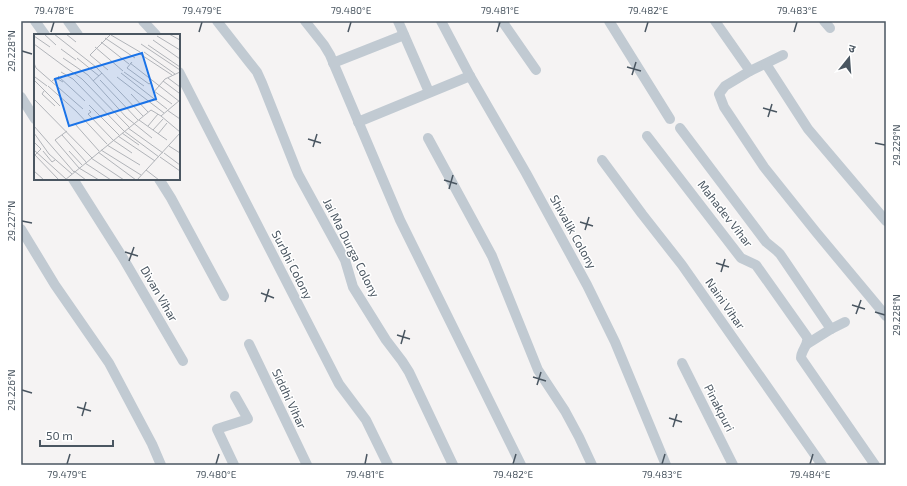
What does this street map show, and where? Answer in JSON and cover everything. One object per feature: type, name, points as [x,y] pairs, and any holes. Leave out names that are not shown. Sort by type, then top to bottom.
[{"type":"street","points":[[35,21],[44,34]]},
{"type":"street","points":[[68,21],[77,34]]},
{"type":"street","points":[[143,21],[155,34]]},
{"type":"street","name":"Jai Ma Durga Colony","points":[[217,21],[257,72],[298,174],[345,260],[353,287],[386,340],[409,372],[453,465]]},
{"type":"street","points":[[398,21],[429,92]]},
{"type":"street","name":"Shivalik Colony","points":[[441,21],[470,76],[526,173],[587,285],[615,342],[666,465]]},
{"type":"street","points":[[502,21],[536,70]]},
{"type":"street","points":[[609,21],[670,119]]},
{"type":"street","points":[[715,21],[750,71]]},
{"type":"street","points":[[310,22],[330,55],[400,220],[521,465]]},
{"type":"street","points":[[333,63],[404,35]]},
{"type":"street","points":[[783,55],[750,71],[726,86],[719,94],[724,107],[764,167],[886,316]]},
{"type":"street","points":[[766,64],[808,129],[886,221]]},
{"type":"street","points":[[358,122],[470,76]]},
{"type":"street","name":"Surbhi Colony","points":[[180,77],[182,87],[339,384],[366,420],[388,465]]},
{"type":"street","points":[[21,96],[34,117]]},
{"type":"street","points":[[680,128],[766,242],[780,254],[831,329]]},
{"type":"street","name":"Mahadev Vihar","points":[[648,136],[741,258],[756,265],[807,337],[807,344]]},
{"type":"street","points":[[428,138],[492,256],[538,370],[565,411],[592,465]]},
{"type":"street","name":"Naini Vihar","points":[[602,160],[682,265],[822,465]]},
{"type":"street","name":"Divan Vihar","points":[[74,180],[123,258],[183,361]]},
{"type":"street","points":[[160,180],[171,198],[224,296]]},
{"type":"street","points":[[21,229],[108,363],[152,444],[161,465]]},
{"type":"street","points":[[845,322],[807,344],[801,353],[801,358],[875,465]]},
{"type":"street","name":"Siddhi Vihar","points":[[249,344],[307,465]]},
{"type":"street","name":"Pinakpuri","points":[[682,363],[733,465]]},
{"type":"street","points":[[234,396],[248,419],[217,429],[234,465]]}]
